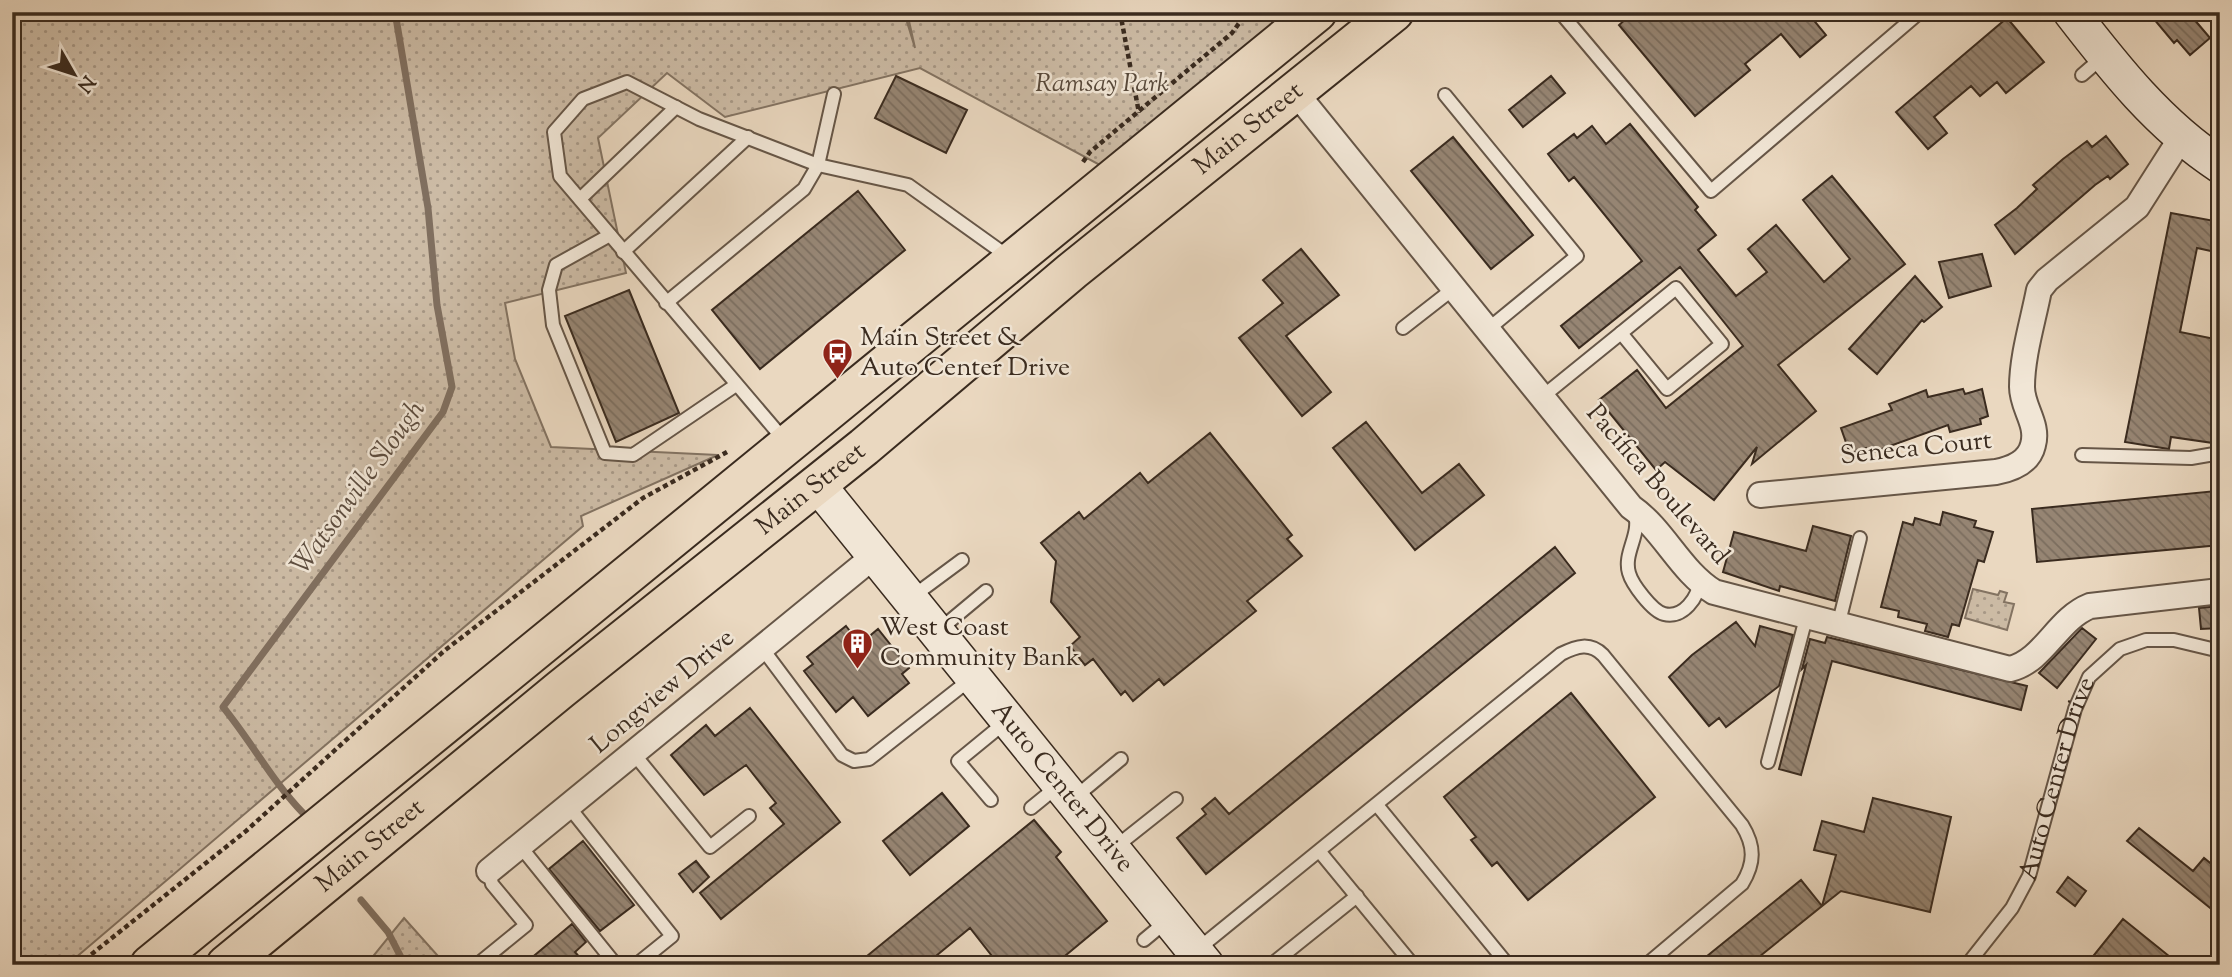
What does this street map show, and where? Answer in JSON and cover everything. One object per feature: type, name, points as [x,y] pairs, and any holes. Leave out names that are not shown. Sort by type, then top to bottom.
[{"type":"main road","name":"Main Street","points":[[150,965],[1317,12]]},
{"type":"main road","name":"Main Street","points":[[226,965],[561,689],[817,484],[1072,271],[1394,12]]},
{"type":"main road","name":"Auto Center Drive","points":[[788,445],[817,484]]},
{"type":"street","points":[[2071,12],[2094,66],[2145,103],[2181,138],[2220,165]]},
{"type":"street","name":"Pacifica Boulevard","points":[[1296,93],[1631,507],[1651,522],[1703,592],[2010,669],[2031,658],[2071,615],[2090,606],[2220,590]]},
{"type":"street","name":"Seneca Court","points":[[1760,495],[1996,472],[2010,470],[2019,464],[2033,446],[2035,434],[2025,406],[2022,383],[2039,290],[2047,280],[2137,207],[2181,138]]},
{"type":"street","name":"Auto Center Drive","points":[[817,484],[873,557],[1113,849],[1156,929],[1200,958]]},
{"type":"street","name":"Longview Drive","points":[[489,871],[873,557]]},
{"type":"lane","points":[[1560,12],[1712,191],[1920,12]]},
{"type":"lane","points":[[788,445],[560,176],[554,132],[583,99],[627,82],[676,107],[818,165],[908,185],[1013,260]]},
{"type":"lane","points":[[666,303],[804,189],[818,165],[834,94]]},
{"type":"lane","points":[[1445,96],[1577,256],[1487,330]]},
{"type":"lane","points":[[580,199],[676,107]]},
{"type":"lane","points":[[623,252],[748,138]]},
{"type":"lane","points":[[610,235],[556,265],[549,290],[553,325],[605,453],[633,455],[736,385]]},
{"type":"lane","points":[[1542,397],[1676,288],[1722,344],[1667,389],[1621,333]]},
{"type":"lane","points":[[1403,328],[1452,289]]},
{"type":"lane","points":[[2082,455],[2191,458],[2220,453]]},
{"type":"lane","points":[[1631,507],[1637,526],[1628,564],[1633,581],[1662,613],[1678,613],[1703,592]]},
{"type":"lane","points":[[1838,626],[1860,538]]},
{"type":"lane","points":[[909,600],[962,561]]},
{"type":"lane","points":[[936,632],[986,591]]},
{"type":"lane","points":[[1768,762],[1806,618]]},
{"type":"lane","name":"Auto Center Drive","points":[[1967,965],[2012,908],[2029,876],[2075,709],[2089,677],[2120,649],[2146,640],[2174,640],[2220,651]]},
{"type":"lane","points":[[1200,958],[1377,805],[1561,654],[1580,646],[1597,649],[1742,825],[1753,849],[1749,873],[1742,884],[1646,965]]},
{"type":"lane","points":[[762,649],[842,755],[854,761],[869,759],[973,677]]},
{"type":"lane","points":[[991,800],[958,761],[1008,720]]},
{"type":"lane","points":[[634,754],[710,847],[748,816]]},
{"type":"lane","points":[[1031,808],[1066,792],[1121,759]]},
{"type":"lane","points":[[1113,849],[1176,799]]},
{"type":"lane","points":[[1377,805],[1508,965]]},
{"type":"lane","points":[[569,807],[672,936],[636,965]]},
{"type":"lane","points":[[520,846],[616,965]]},
{"type":"lane","points":[[1320,852],[1413,965]]},
{"type":"lane","points":[[477,965],[526,925],[492,884],[489,871]]},
{"type":"lane","points":[[1271,965],[1357,896]]},
{"type":"path","points":[[1120,12],[1149,151]]},
{"type":"path","points":[[78,965],[246,831],[444,651],[643,498],[733,449]]},
{"type":"green space","name":"Ramsay Park","points":[[12,12],[904,12],[915,48],[907,12],[1305,12],[1111,171],[920,68],[725,117],[667,73],[598,138],[626,273],[505,303],[515,359],[551,447],[718,455],[581,516],[583,526],[67,965],[12,965],[12,538],[18,526],[15,515],[12,514]]},
{"type":"green space","points":[[1973,589],[1998,595],[2000,591],[2007,593],[2004,602],[2014,604],[2007,630],[1965,618]]},
{"type":"green space","points":[[404,918],[446,965],[366,965]]},
{"type":"building","points":[[1634,12],[1807,12],[1826,35],[1800,57],[1781,34],[1745,64],[1750,70],[1695,116],[1619,25]]},
{"type":"building","points":[[2148,12],[2188,12],[2210,38],[2190,55],[2177,40],[2174,43]]},
{"type":"building","points":[[2007,18],[2044,62],[2006,93],[1997,82],[1980,96],[1971,86],[1934,117],[1947,133],[1928,149],[1896,112]]},
{"type":"building","points":[[896,76],[967,110],[946,153],[875,118]]},
{"type":"building","points":[[1551,76],[1565,93],[1523,127],[1509,110]]},
{"type":"building","points":[[1630,124],[1698,207],[1695,210],[1716,235],[1698,250],[1736,296],[1767,272],[1748,249],[1776,225],[1824,282],[1850,259],[1803,200],[1832,176],[1905,264],[1778,365],[1816,411],[1752,464],[1757,447],[1714,500],[1665,462],[1656,470],[1599,400],[1637,370],[1666,408],[1743,346],[1680,267],[1579,348],[1561,326],[1642,261],[1574,177],[1569,181],[1548,154],[1574,134],[1577,138],[1592,126],[1606,144]]},
{"type":"building","points":[[2106,136],[2128,164],[2110,179],[2108,176],[2095,185],[2015,254],[1995,225],[2037,189],[2033,185],[2063,159],[2087,141],[2092,147]]},
{"type":"building","points":[[1453,137],[1533,235],[1491,269],[1411,171]]},
{"type":"building","points":[[858,191],[905,250],[760,369],[712,310]]},
{"type":"building","points":[[2171,213],[2220,222],[2220,253],[2197,248],[2180,332],[2220,340],[2220,444],[2171,437],[2169,449],[2125,442]]},
{"type":"building","points":[[1301,249],[1339,295],[1286,336],[1331,392],[1302,416],[1239,338],[1283,303],[1263,280]]},
{"type":"building","points":[[1982,254],[1991,286],[1949,298],[1939,262]]},
{"type":"building","points":[[1915,276],[1942,307],[1924,322],[1922,320],[1877,374],[1849,349]]},
{"type":"building","points":[[629,290],[679,413],[616,442],[565,316]]},
{"type":"building","points":[[1963,389],[1965,394],[1982,389],[1988,416],[1980,419],[1981,424],[1950,432],[1948,425],[1868,454],[1866,448],[1850,454],[1841,428],[1892,410],[1889,404],[1926,390],[1928,397]]},
{"type":"building","points":[[1366,422],[1422,493],[1459,464],[1484,495],[1415,550],[1333,448]]},
{"type":"building","points":[[1210,433],[1292,535],[1287,539],[1302,556],[1247,601],[1256,611],[1164,685],[1159,679],[1133,701],[1125,691],[1121,695],[1093,659],[1085,665],[1070,646],[1080,637],[1051,602],[1056,561],[1041,543],[1079,512],[1084,519],[1140,473],[1148,483]]},
{"type":"building","points":[[2216,491],[2220,545],[2037,562],[2032,509]]},
{"type":"building","points":[[1943,512],[1976,521],[1974,527],[1993,532],[1984,562],[1978,560],[1959,626],[1952,624],[1948,637],[1925,631],[1927,624],[1898,617],[1899,611],[1881,607],[1903,522],[1913,525],[1915,518],[1940,525]]},
{"type":"building","points":[[1813,526],[1851,536],[1835,601],[1780,586],[1779,591],[1723,572],[1734,532],[1806,551]]},
{"type":"building","points":[[1555,547],[1575,573],[1206,874],[1177,838],[1206,814],[1202,809],[1215,798],[1229,814]]},
{"type":"building","points":[[2220,606],[2220,628],[2201,629],[2199,608]]},
{"type":"building","points":[[1736,622],[1755,646],[1760,626],[1793,635],[1779,686],[1726,727],[1719,718],[1709,726],[1669,677],[1692,655]]},
{"type":"building","name":"West Coast Community Bank","points":[[846,626],[860,644],[878,629],[909,668],[902,674],[909,683],[868,716],[853,697],[836,712],[804,671],[813,664],[807,657]]},
{"type":"building","points":[[2082,628],[2096,639],[2057,688],[2039,673]]},
{"type":"building","points":[[1827,637],[2027,686],[2021,710],[1832,661],[1801,775],[1779,769],[1806,665],[1802,669],[1810,639],[1825,643]]},
{"type":"building","points":[[1571,693],[1655,797],[1528,900],[1497,862],[1492,866],[1471,840],[1476,837],[1444,797]]},
{"type":"building","points":[[750,708],[840,822],[721,919],[700,893],[784,824],[770,808],[776,803],[746,765],[704,795],[671,755],[706,725],[715,736]]},
{"type":"building","points":[[942,793],[969,826],[910,875],[883,841]]},
{"type":"building","points":[[1873,798],[1951,817],[1930,912],[1841,891],[1822,906],[1836,855],[1814,850],[1822,821],[1864,832]]},
{"type":"building","points":[[1034,820],[1061,852],[1056,857],[1107,921],[1054,965],[999,965],[970,928],[925,965],[856,965]]},
{"type":"building","points":[[2139,828],[2193,871],[2204,858],[2220,871],[2220,916],[2127,841]]},
{"type":"building","points":[[583,841],[634,905],[600,931],[549,869]]},
{"type":"building","points":[[696,861],[709,877],[693,892],[679,874]]},
{"type":"building","points":[[2068,877],[2086,891],[2075,906],[2057,892]]},
{"type":"building","points":[[1801,880],[1822,906],[1749,965],[1696,965]]},
{"type":"building","points":[[2123,919],[2180,965],[2086,965]]},
{"type":"building","points":[[572,924],[586,942],[575,952],[586,965],[523,965]]},
{"type":"waterway","name":"Watsonville Slough","points":[[303,813],[281,788],[223,707],[443,412],[452,387],[437,305],[428,208],[395,12]]},
{"type":"waterway","name":"Watsonville Slough","points":[[361,900],[388,932],[405,965]]},
{"type":"place","name":"Main Street & Auto Center Drive","points":[[837,380]]},
{"type":"place","name":"West Coast Community Bank","points":[[857,670]]}]
